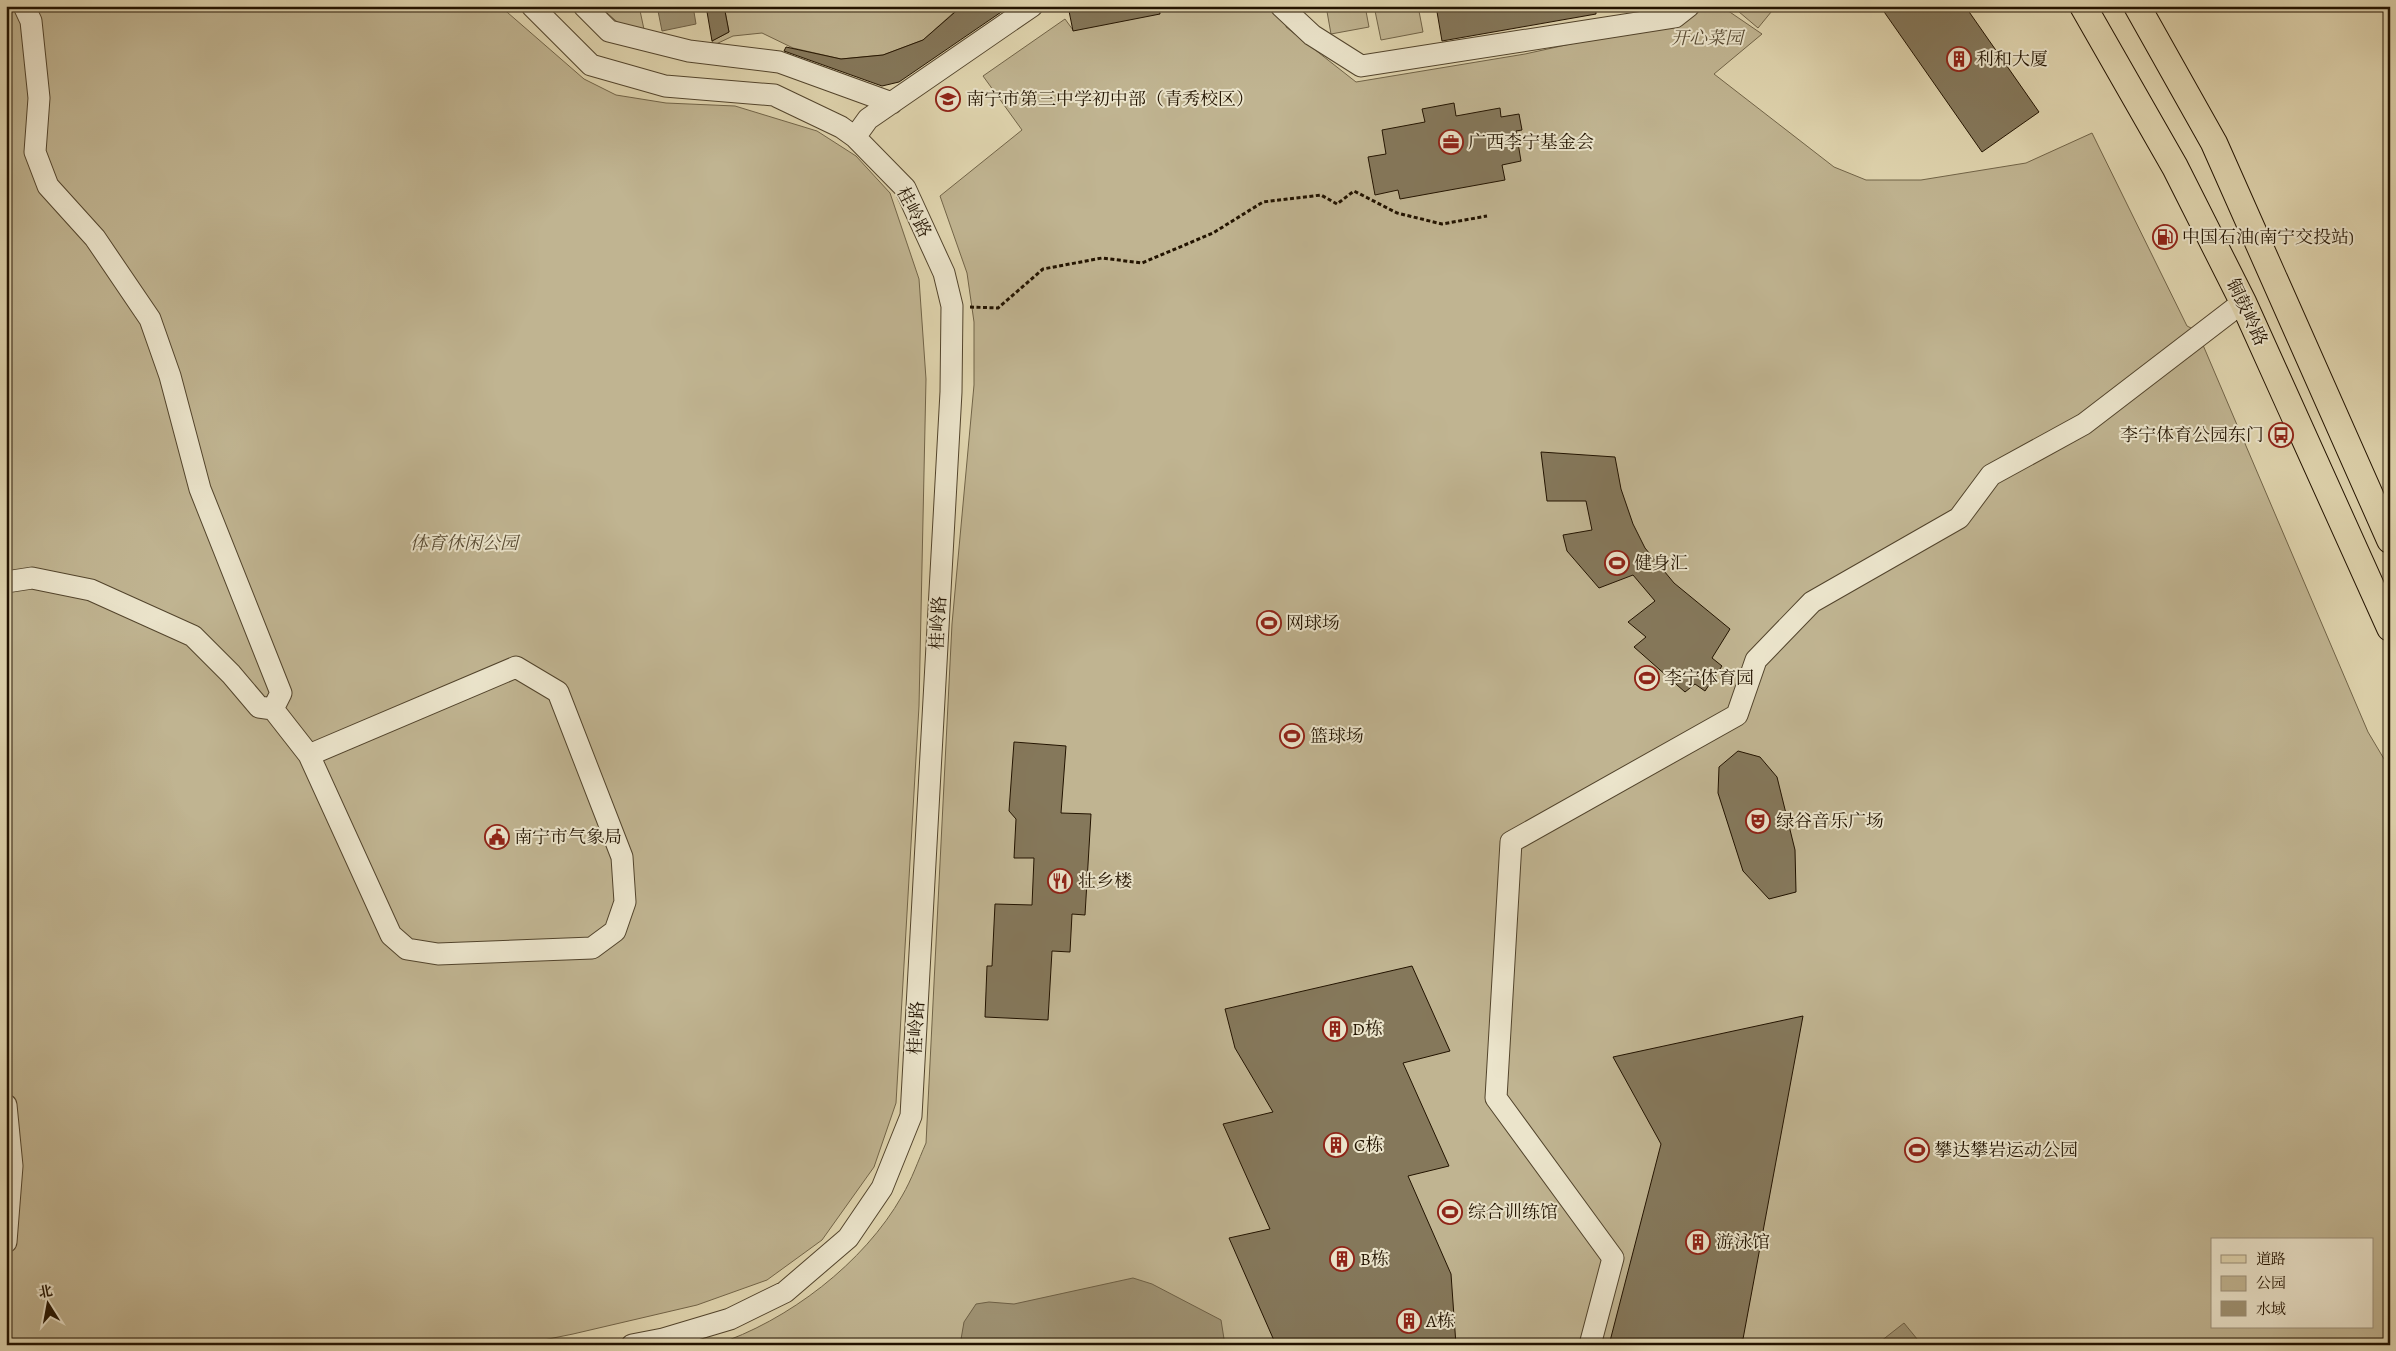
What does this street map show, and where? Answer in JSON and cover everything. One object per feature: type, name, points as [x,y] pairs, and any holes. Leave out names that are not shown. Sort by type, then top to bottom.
[{"type":"main road","name":"铜鼓岭路","points":[[2083,6],[2175,168],[2242,302],[2390,628]]},
{"type":"main road","points":[[2137,6],[2214,143],[2390,540]]},
{"type":"street","points":[[24,6],[30,21],[39,98],[34,152],[48,186],[95,238],[150,319],[170,376],[200,489],[281,693],[274,709]]},
{"type":"street","name":"桂岭路","points":[[532,6],[591,65],[665,86],[774,95],[841,127],[855,137],[905,188],[944,273],[952,306],[950,412],[911,1116],[882,1188],[848,1238],[785,1292],[730,1319],[664,1339],[632,1345]]},
{"type":"street","points":[[584,6],[609,31],[689,51],[780,62],[892,103]]},
{"type":"street","points":[[855,137],[868,119],[1032,6]]},
{"type":"street","points":[[1282,6],[1312,35],[1361,66],[1675,17],[1689,6]]},
{"type":"street","points":[[1590,1345],[1614,1258],[1496,1098],[1512,842],[1737,715],[1756,660],[1812,602],[1959,518],[1991,475],[2084,424],[2242,302]]},
{"type":"street","points":[[6,582],[32,578],[91,590],[193,636],[231,674],[259,707],[274,709],[309,755],[391,935],[407,949],[438,954],[592,948],[615,931],[625,902],[622,857],[558,692],[516,667],[309,755]]},
{"type":"street","points":[[6,1105],[12,1166],[6,1242]]},
{"type":"path","points":[[952,306],[998,308],[1043,269],[1102,258],[1142,262],[1213,233],[1263,202],[1321,195],[1338,204],[1354,190],[1396,213],[1442,224],[1487,216]]},
{"type":"green space","name":"体育休闲公园","points":[[6,6],[500,6],[584,79],[616,95],[666,103],[735,106],[817,131],[856,156],[890,193],[919,279],[926,379],[919,706],[896,1103],[874,1167],[822,1240],[767,1280],[697,1305],[519,1345],[6,1345]]},
{"type":"green space","points":[[599,6],[639,6],[645,34],[623,27]]},
{"type":"green space","points":[[724,6],[961,6],[923,40],[883,55],[841,59],[793,48],[762,33],[733,36],[714,45],[712,41],[729,32]]},
{"type":"green space","name":"李宁体育园","points":[[1143,6],[1268,6],[1287,23],[1286,27],[1356,82],[1525,54],[1593,39],[1697,6],[1721,6],[1762,34],[1714,74],[1834,167],[1866,180],[1921,180],[2026,163],[2092,133],[2187,326],[2197,331],[2368,732],[2390,769],[2390,1345],[715,1345],[770,1321],[822,1287],[845,1266],[886,1221],[906,1190],[926,1143],[952,624],[974,385],[974,322],[967,273],[940,196],[1022,130],[983,76],[1065,19],[1073,30]]},
{"type":"green space","points":[[1326,6],[1365,6],[1369,27],[1331,34]]},
{"type":"green space","points":[[1374,6],[1418,6],[1423,32],[1381,40]]},
{"type":"green space","points":[[1732,6],[1776,6],[1758,28]]},
{"type":"water","points":[[657,6],[693,6],[696,24],[662,31]]},
{"type":"water","points":[[1133,1278],[1152,1284],[1221,1320],[1225,1345],[960,1345],[964,1322],[976,1304],[989,1302],[1014,1304]]},
{"type":"water","points":[[1904,1323],[1922,1345],[1876,1345]]},
{"type":"building","points":[[706,6],[724,6],[729,32],[712,41]]},
{"type":"building","points":[[962,6],[1010,6],[899,82],[882,86],[784,51],[786,47],[841,59],[883,55],[923,40]]},
{"type":"building","points":[[1068,6],[1159,6],[1160,14],[1073,31]]},
{"type":"building","points":[[1436,6],[1596,6],[1596,14],[1442,41]]},
{"type":"building","name":"利和大厦","points":[[1880,6],[1965,6],[2039,112],[1982,152]]},
{"type":"building","name":"广西李宁基金会","points":[[1454,103],[1456,116],[1500,108],[1501,117],[1519,114],[1522,130],[1516,131],[1521,161],[1502,165],[1505,180],[1400,199],[1398,190],[1375,195],[1368,157],[1386,154],[1382,130],[1425,122],[1422,109]]},
{"type":"building","name":"健身汇","points":[[1541,452],[1615,457],[1621,489],[1633,524],[1645,548],[1674,583],[1730,629],[1712,658],[1722,666],[1705,691],[1695,684],[1685,692],[1634,647],[1646,637],[1628,622],[1655,601],[1633,575],[1599,588],[1567,551],[1563,535],[1592,530],[1586,501],[1547,501]]},
{"type":"building","name":"壮乡楼","points":[[1014,742],[1066,746],[1061,813],[1091,814],[1085,915],[1072,914],[1070,952],[1052,951],[1048,1020],[985,1017],[987,966],[992,966],[995,904],[1032,905],[1034,858],[1014,858],[1016,819],[1009,811]]},
{"type":"building","name":"绿谷音乐广场","points":[[1738,751],[1760,757],[1777,777],[1795,850],[1796,892],[1769,899],[1743,871],[1718,793],[1719,767]]},
{"type":"building","points":[[1412,966],[1450,1051],[1403,1063],[1449,1166],[1408,1176],[1451,1274],[1456,1345],[1276,1345],[1229,1238],[1270,1229],[1223,1124],[1273,1112],[1235,1048],[1225,1009]]},
{"type":"building","name":"游泳馆","points":[[1803,1016],[1743,1339],[1713,1345],[1609,1345],[1661,1144],[1613,1057]]},
{"type":"place","name":"利和大厦","points":[[1959,59]]},
{"type":"place","name":"南宁市第三中学初中部（青秀校区）","points":[[948,99]]},
{"type":"place","name":"广西李宁基金会","points":[[1451,142]]},
{"type":"place","name":"中国石油(南宁交投站)","points":[[2165,237]]},
{"type":"place","name":"李宁体育公园东门","points":[[2281,435]]},
{"type":"place","name":"健身汇","points":[[1617,563]]},
{"type":"place","name":"网球场","points":[[1269,623]]},
{"type":"place","name":"李宁体育园","points":[[1647,678]]},
{"type":"place","name":"篮球场","points":[[1292,736]]},
{"type":"place","name":"绿谷音乐广场","points":[[1758,821]]},
{"type":"place","name":"南宁市气象局","points":[[497,837]]},
{"type":"place","name":"壮乡楼","points":[[1060,881]]},
{"type":"place","name":"D栋","points":[[1335,1029]]},
{"type":"place","name":"C栋","points":[[1336,1145]]},
{"type":"place","name":"攀达攀岩运动公园","points":[[1917,1150]]},
{"type":"place","name":"综合训练馆","points":[[1450,1212]]},
{"type":"place","name":"游泳馆","points":[[1698,1242]]},
{"type":"place","name":"B栋","points":[[1342,1259]]},
{"type":"place","name":"A栋","points":[[1409,1321]]},
{"type":"park label","name":"开心菜园","points":[[1707,38]]}]
